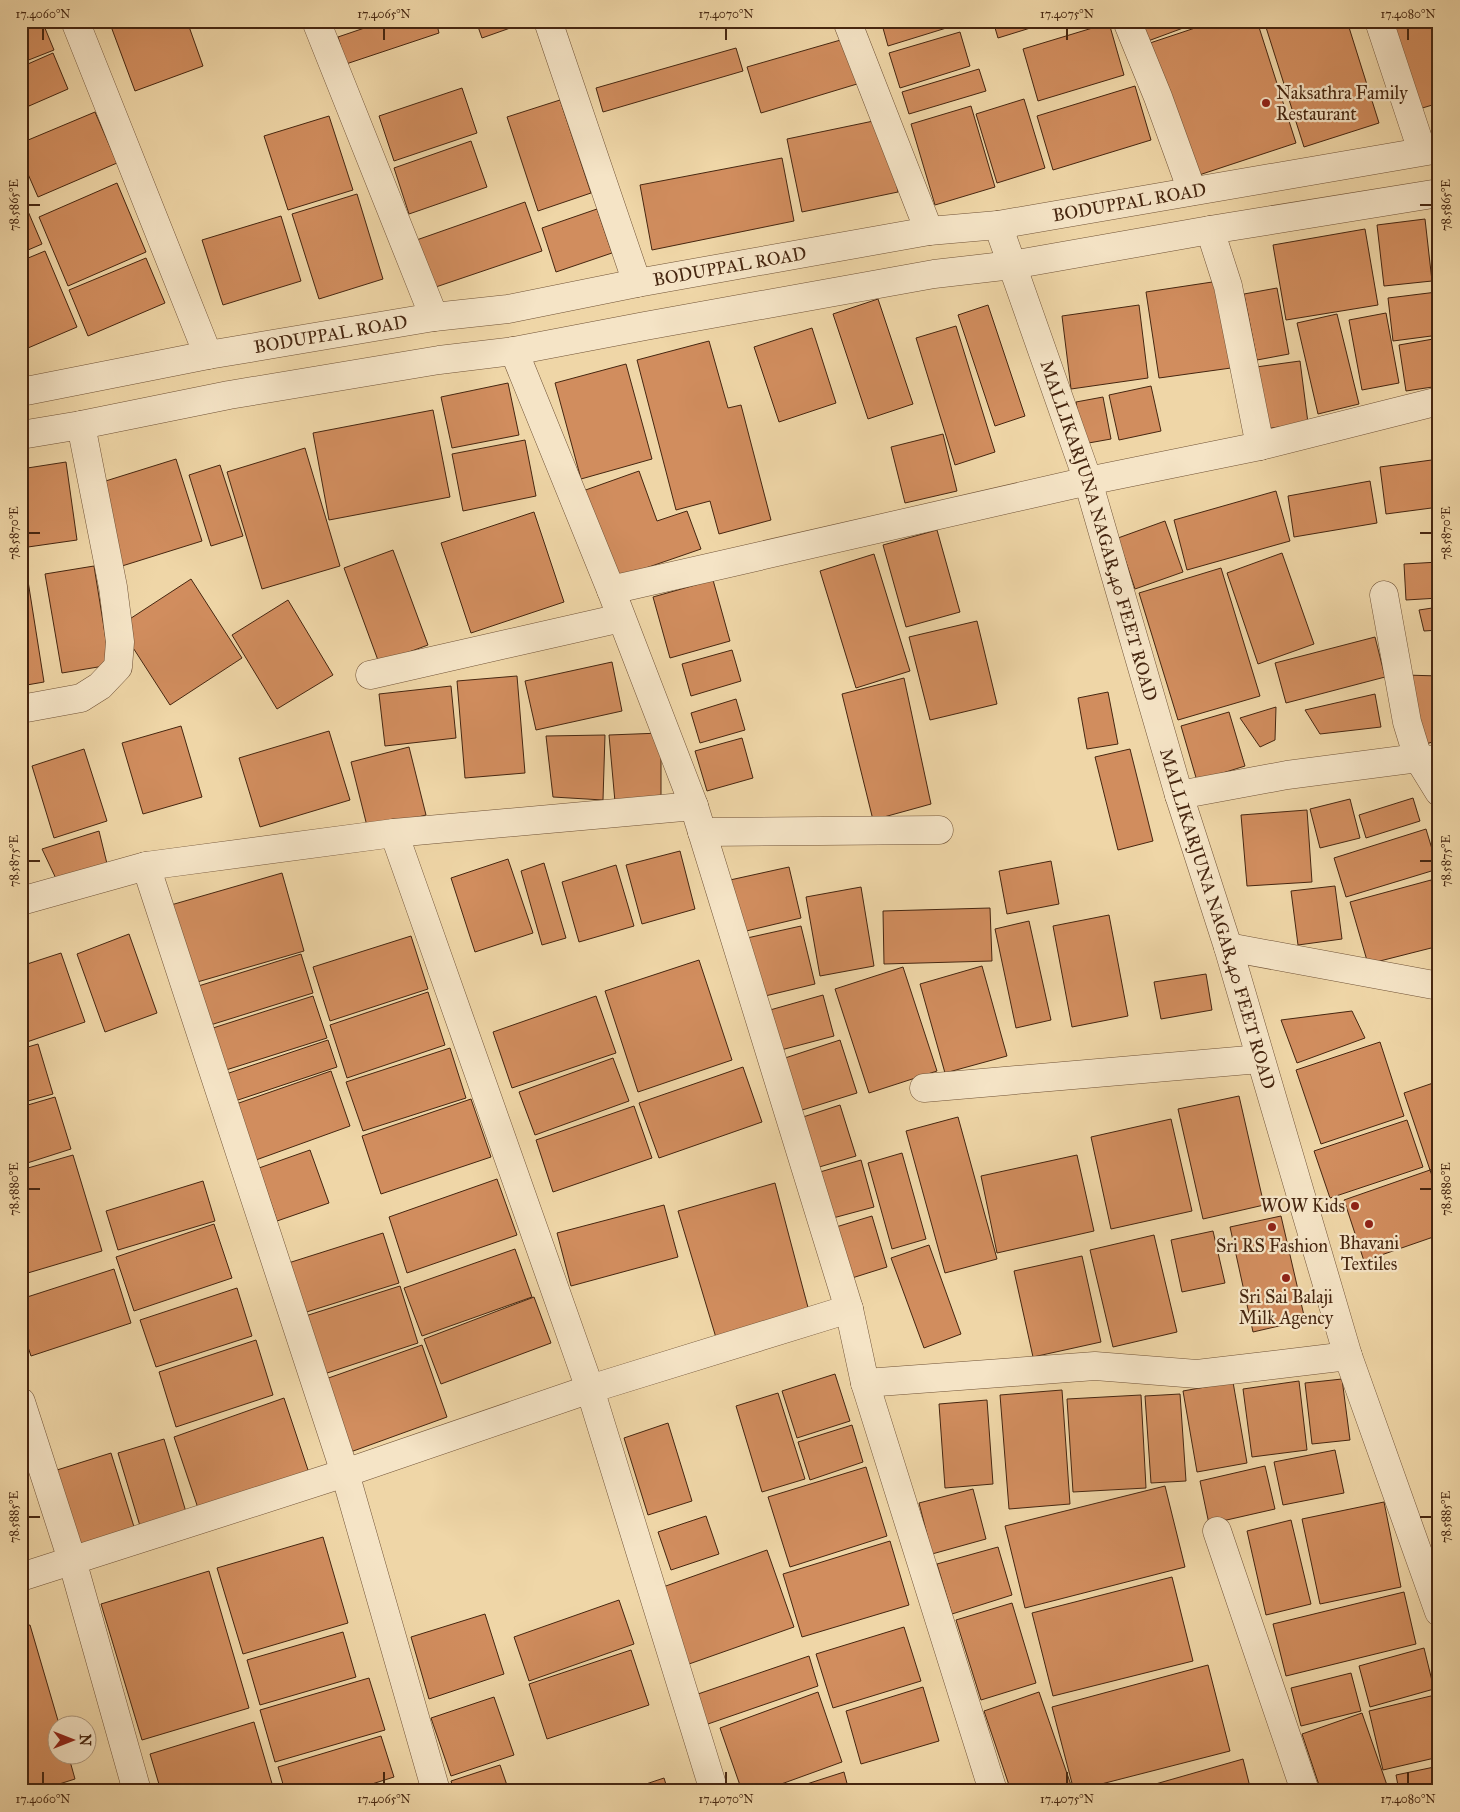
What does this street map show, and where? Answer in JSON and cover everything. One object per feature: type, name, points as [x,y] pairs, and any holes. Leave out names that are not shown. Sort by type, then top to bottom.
[{"type":"street","points":[[75,21],[208,355]]},
{"type":"street","points":[[316,21],[434,316]]},
{"type":"street","points":[[548,21],[637,283]]},
{"type":"street","points":[[847,21],[929,231]]},
{"type":"street","points":[[1127,21],[1158,97],[1192,191]]},
{"type":"street","points":[[1379,21],[1430,150]]},
{"type":"street","name":"BODUPPAL ROAD","points":[[21,392],[208,355],[434,316],[508,309],[637,283],[929,231],[998,225],[1430,150]]},
{"type":"street","points":[[21,435],[81,425],[238,393],[439,360],[514,351],[934,274],[1012,265],[1210,230],[1436,199]]},
{"type":"street","name":"MALLIKARJUNA NAGAR,40 FEET ROAD","points":[[998,225],[1088,481],[1179,794],[1228,947],[1348,1356],[1439,1612]]},
{"type":"street","points":[[1210,230],[1228,286],[1260,446]]},
{"type":"street","points":[[514,351],[611,590],[694,806],[849,1309],[865,1383],[993,1791]]},
{"type":"street","points":[[611,590],[1088,481],[1260,446],[1439,401]]},
{"type":"street","points":[[21,709],[81,698],[100,686],[118,667],[120,642],[113,587],[81,425]]},
{"type":"street","points":[[1384,595],[1407,722],[1428,759],[1439,792]]},
{"type":"street","points":[[370,675],[621,618]]},
{"type":"street","points":[[1179,794],[1287,775],[1428,759]]},
{"type":"street","points":[[21,901],[146,866],[394,833],[694,806]]},
{"type":"street","points":[[702,832],[939,830]]},
{"type":"street","points":[[394,833],[590,1389],[714,1791]]},
{"type":"street","points":[[146,866],[345,1473],[436,1791]]},
{"type":"street","points":[[1228,947],[1439,986]]},
{"type":"street","points":[[924,1088],[1260,1059]]},
{"type":"street","points":[[21,1577],[345,1473],[590,1389],[849,1309]]},
{"type":"street","points":[[865,1383],[1095,1366],[1197,1374],[1348,1356]]},
{"type":"street","points":[[21,1402],[72,1560],[137,1791]]},
{"type":"street","points":[[1217,1531],[1305,1791]]},
{"type":"building","points":[[21,21],[42,21],[54,50],[21,63]]},
{"type":"building","points":[[109,21],[187,21],[203,66],[135,91]]},
{"type":"building","points":[[385,21],[436,21],[439,33],[346,64],[338,37]]},
{"type":"building","points":[[476,21],[530,21],[482,38]]},
{"type":"building","points":[[881,21],[969,21],[888,46]]},
{"type":"building","points":[[993,21],[1053,21],[998,38]]},
{"type":"building","points":[[1140,21],[1202,21],[1148,41]]},
{"type":"building","points":[[1216,21],[1257,21],[1296,143],[1193,177],[1150,43]]},
{"type":"building","points":[[1264,21],[1347,21],[1379,123],[1304,147]]},
{"type":"building","points":[[1393,21],[1436,21],[1439,31],[1439,103],[1419,109]]},
{"type":"building","points":[[1109,23],[1124,75],[1038,101],[1023,49]]},
{"type":"building","points":[[960,32],[970,66],[900,88],[889,53]]},
{"type":"building","points":[[844,39],[857,84],[761,113],[747,67]]},
{"type":"building","points":[[736,48],[743,71],[603,112],[596,88]]},
{"type":"building","points":[[53,53],[68,89],[29,106],[21,88],[21,67]]},
{"type":"building","points":[[979,69],[986,91],[909,114],[902,92]]},
{"type":"building","points":[[1135,86],[1151,140],[1053,170],[1037,116]]},
{"type":"building","points":[[462,88],[477,133],[394,161],[379,116]]},
{"type":"building","points":[[1024,99],[1045,168],[997,183],[976,114]]},
{"type":"building","points":[[560,100],[591,193],[538,211],[507,117]]},
{"type":"building","points":[[971,106],[995,187],[935,205],[911,124]]},
{"type":"building","points":[[95,112],[117,163],[38,197],[21,158],[21,143]]},
{"type":"building","points":[[329,116],[353,190],[288,210],[264,136]]},
{"type":"building","points":[[883,119],[898,192],[802,212],[787,139]]},
{"type":"building","points":[[471,141],[487,187],[409,214],[394,168]]},
{"type":"building","points":[[782,158],[794,221],[652,250],[640,185]]},
{"type":"building","points":[[117,183],[146,252],[68,286],[39,217]]},
{"type":"building","points":[[357,194],[383,279],[319,299],[292,214]]},
{"type":"building","points":[[21,195],[42,244],[21,253]]},
{"type":"building","points":[[525,202],[542,251],[424,291],[408,243]]},
{"type":"building","points":[[597,209],[612,253],[556,272],[542,228]]},
{"type":"building","points":[[281,216],[301,281],[223,305],[202,240]]},
{"type":"building","points":[[1425,219],[1432,281],[1384,286],[1377,225]]},
{"type":"building","points":[[1365,229],[1378,305],[1286,320],[1273,245]]},
{"type":"building","points":[[45,251],[77,327],[21,351],[21,261]]},
{"type":"building","points":[[146,258],[165,303],[88,336],[69,290]]},
{"type":"building","points":[[1219,281],[1231,368],[1159,378],[1146,292]]},
{"type":"building","points":[[1277,288],[1289,354],[1257,360],[1244,294]]},
{"type":"building","points":[[1437,292],[1439,335],[1393,341],[1388,298]]},
{"type":"building","points":[[878,299],[913,404],[868,419],[833,314]]},
{"type":"building","points":[[988,305],[1025,416],[995,426],[958,315]]},
{"type":"building","points":[[1139,305],[1148,378],[1071,389],[1062,316]]},
{"type":"building","points":[[1386,313],[1399,383],[1362,390],[1349,320]]},
{"type":"building","points":[[1337,314],[1359,404],[1318,414],[1297,323]]},
{"type":"building","points":[[956,326],[995,452],[955,465],[916,338]]},
{"type":"building","points":[[812,328],[836,403],[779,422],[754,347]]},
{"type":"building","points":[[1439,338],[1439,386],[1406,391],[1399,345]]},
{"type":"building","points":[[709,341],[728,408],[741,405],[771,520],[719,534],[710,501],[676,510],[637,360]]},
{"type":"building","points":[[1300,361],[1308,423],[1264,429],[1256,367]]},
{"type":"building","points":[[626,364],[652,459],[581,479],[555,383]]},
{"type":"building","points":[[508,383],[519,435],[452,448],[441,397]]},
{"type":"building","points":[[1151,386],[1161,431],[1119,440],[1109,395]]},
{"type":"building","points":[[1103,397],[1111,439],[1083,444],[1076,402]]},
{"type":"building","points":[[433,410],[450,497],[329,520],[313,433]]},
{"type":"building","points":[[943,434],[957,491],[905,503],[891,447]]},
{"type":"building","points":[[525,440],[536,496],[463,511],[452,454]]},
{"type":"building","points":[[305,448],[340,566],[262,589],[227,472]]},
{"type":"building","points":[[176,459],[202,541],[122,566],[96,484]]},
{"type":"building","points":[[1439,459],[1439,507],[1386,514],[1380,467]]},
{"type":"building","points":[[66,462],[77,540],[21,548],[21,469]]},
{"type":"building","points":[[220,465],[243,536],[211,546],[189,475]]},
{"type":"building","points":[[639,471],[657,521],[687,511],[701,549],[611,580],[580,492]]},
{"type":"building","points":[[1370,481],[1377,523],[1294,537],[1288,496]]},
{"type":"building","points":[[1276,491],[1290,541],[1187,570],[1174,520]]},
{"type":"building","points":[[534,512],[564,602],[471,633],[441,543]]},
{"type":"building","points":[[1165,521],[1183,572],[1135,589],[1118,538]]},
{"type":"building","points":[[937,530],[960,612],[906,627],[883,545]]},
{"type":"building","points":[[393,550],[428,645],[379,663],[344,568]]},
{"type":"building","points":[[1282,553],[1314,644],[1258,664],[1227,573]]},
{"type":"building","points":[[874,554],[910,671],[856,688],[820,571]]},
{"type":"building","points":[[1439,562],[1439,598],[1406,600],[1404,564]]},
{"type":"building","points":[[94,566],[110,665],[62,673],[45,574]]},
{"type":"building","points":[[1221,568],[1260,696],[1178,720],[1139,593]]},
{"type":"building","points":[[191,579],[242,658],[170,705],[119,626]]},
{"type":"building","points":[[713,580],[730,641],[670,658],[653,597]]},
{"type":"building","points":[[28,581],[44,682],[21,686],[21,582]]},
{"type":"building","points":[[288,600],[333,675],[277,709],[232,635]]},
{"type":"building","points":[[1439,607],[1439,630],[1424,631],[1419,610]]},
{"type":"building","points":[[977,621],[997,704],[930,720],[909,637]]},
{"type":"building","points":[[1375,637],[1385,677],[1286,703],[1275,663]]},
{"type":"building","points":[[732,650],[741,681],[691,696],[682,664]]},
{"type":"building","points":[[612,662],[622,711],[536,730],[525,681]]},
{"type":"building","points":[[1405,675],[1439,676],[1439,740],[1426,744]]},
{"type":"building","points":[[517,676],[525,773],[465,778],[457,681]]},
{"type":"building","points":[[904,678],[931,804],[873,820],[842,694]]},
{"type":"building","points":[[451,686],[456,738],[385,746],[379,694]]},
{"type":"building","points":[[1108,692],[1118,744],[1087,749],[1078,698]]},
{"type":"building","points":[[1375,694],[1381,727],[1320,734],[1305,710]]},
{"type":"building","points":[[736,699],[745,730],[700,743],[691,713]]},
{"type":"building","points":[[1276,707],[1275,740],[1260,747],[1240,718]]},
{"type":"building","points":[[1229,712],[1245,766],[1197,781],[1181,726]]},
{"type":"building","points":[[181,726],[202,797],[143,814],[122,743]]},
{"type":"building","points":[[329,731],[350,800],[260,827],[239,758]]},
{"type":"building","points":[[661,733],[661,797],[615,802],[609,735]]},
{"type":"building","points":[[605,735],[603,800],[553,797],[546,736]]},
{"type":"building","points":[[742,738],[753,778],[707,791],[695,751]]},
{"type":"building","points":[[409,747],[426,815],[368,830],[351,762]]},
{"type":"building","points":[[84,749],[107,821],[54,838],[32,766]]},
{"type":"building","points":[[1130,749],[1153,841],[1118,850],[1095,757]]},
{"type":"building","points":[[1413,798],[1420,821],[1366,838],[1359,815]]},
{"type":"building","points":[[1350,799],[1360,838],[1320,848],[1310,809]]},
{"type":"building","points":[[1307,810],[1312,882],[1247,886],[1241,815]]},
{"type":"building","points":[[1426,829],[1438,869],[1346,897],[1334,858]]},
{"type":"building","points":[[99,831],[109,872],[59,885],[42,849]]},
{"type":"building","points":[[680,851],[695,909],[642,924],[626,865]]},
{"type":"building","points":[[508,859],[533,933],[475,952],[451,878]]},
{"type":"building","points":[[1051,861],[1059,904],[1007,914],[999,871]]},
{"type":"building","points":[[544,863],[566,938],[542,945],[521,871]]},
{"type":"building","points":[[616,865],[634,926],[579,942],[562,882]]},
{"type":"building","points":[[789,867],[801,918],[742,932],[730,880]]},
{"type":"building","points":[[282,873],[304,951],[187,985],[164,907]]},
{"type":"building","points":[[1431,880],[1439,910],[1439,946],[1368,964],[1350,902]]},
{"type":"building","points":[[1335,886],[1342,939],[1298,945],[1291,891]]},
{"type":"building","points":[[861,887],[874,966],[820,976],[806,897]]},
{"type":"building","points":[[990,908],[992,961],[884,964],[883,911]]},
{"type":"building","points":[[1109,915],[1128,1016],[1072,1027],[1053,926]]},
{"type":"building","points":[[1029,921],[1051,1020],[1016,1028],[995,929]]},
{"type":"building","points":[[801,926],[815,984],[761,997],[747,938]]},
{"type":"building","points":[[129,934],[157,1013],[105,1032],[77,954]]},
{"type":"building","points":[[411,936],[428,989],[330,1021],[313,967]]},
{"type":"building","points":[[61,953],[85,1022],[21,1044],[21,966]]},
{"type":"building","points":[[301,954],[313,993],[204,1027],[192,988]]},
{"type":"building","points":[[699,960],[732,1060],[638,1092],[605,991]]},
{"type":"building","points":[[982,966],[1007,1056],[945,1073],[920,984]]},
{"type":"building","points":[[903,967],[937,1071],[869,1093],[835,989]]},
{"type":"building","points":[[1206,974],[1212,1010],[1161,1019],[1154,982]]},
{"type":"building","points":[[428,992],[445,1045],[347,1078],[330,1025]]},
{"type":"building","points":[[823,995],[834,1036],[781,1050],[770,1010]]},
{"type":"building","points":[[313,996],[327,1038],[226,1070],[213,1028]]},
{"type":"building","points":[[596,996],[616,1053],[512,1088],[493,1032]]},
{"type":"building","points":[[1352,1011],[1365,1038],[1297,1063],[1281,1020]]},
{"type":"building","points":[[328,1040],[337,1067],[235,1101],[226,1074]]},
{"type":"building","points":[[840,1040],[857,1093],[799,1111],[782,1059]]},
{"type":"building","points":[[1380,1042],[1404,1116],[1321,1144],[1296,1070]]},
{"type":"building","points":[[38,1044],[53,1094],[21,1103],[21,1049]]},
{"type":"building","points":[[450,1048],[466,1098],[363,1131],[346,1082]]},
{"type":"building","points":[[613,1058],[629,1101],[535,1135],[519,1092]]},
{"type":"building","points":[[743,1067],[762,1122],[659,1158],[639,1103]]},
{"type":"building","points":[[331,1071],[350,1126],[256,1160],[236,1104]]},
{"type":"building","points":[[1439,1081],[1439,1167],[1430,1170],[1404,1093]]},
{"type":"building","points":[[1239,1096],[1264,1205],[1203,1219],[1178,1109]]},
{"type":"building","points":[[55,1097],[71,1149],[21,1165],[21,1107]]},
{"type":"building","points":[[471,1099],[491,1157],[381,1194],[362,1136]]},
{"type":"building","points":[[840,1105],[856,1156],[816,1168],[800,1118]]},
{"type":"building","points":[[634,1106],[652,1158],[553,1192],[536,1140]]},
{"type":"building","points":[[958,1117],[997,1259],[945,1273],[906,1131]]},
{"type":"building","points":[[1171,1119],[1192,1211],[1111,1229],[1091,1137]]},
{"type":"building","points":[[1407,1120],[1423,1167],[1330,1198],[1314,1151]]},
{"type":"building","points":[[310,1150],[329,1203],[277,1221],[259,1168]]},
{"type":"building","points":[[902,1153],[926,1239],[892,1249],[868,1163]]},
{"type":"building","points":[[73,1155],[102,1251],[21,1275],[21,1170]]},
{"type":"building","points":[[1077,1155],[1094,1231],[997,1253],[981,1176]]},
{"type":"building","points":[[861,1160],[874,1207],[833,1218],[820,1172]]},
{"type":"building","points":[[1430,1170],[1439,1195],[1439,1235],[1364,1261],[1344,1200]]},
{"type":"building","points":[[497,1179],[517,1235],[407,1273],[389,1217]]},
{"type":"building","points":[[203,1181],[215,1221],[118,1250],[106,1211]]},
{"type":"building","points":[[775,1183],[810,1315],[717,1341],[678,1211]]},
{"type":"building","points":[[664,1205],[678,1257],[571,1286],[557,1233]]},
{"type":"building","points":[[872,1216],[887,1267],[852,1278],[836,1227]]},
{"type":"building","points":[[1281,1216],[1305,1320],[1253,1332],[1230,1227]]},
{"type":"building","points":[[214,1224],[232,1278],[134,1311],[116,1257]]},
{"type":"building","points":[[1213,1231],[1225,1283],[1182,1292],[1171,1240]]},
{"type":"building","points":[[383,1233],[399,1283],[297,1315],[282,1265]]},
{"type":"building","points":[[1154,1235],[1177,1332],[1113,1347],[1090,1250]]},
{"type":"building","points":[[929,1245],[961,1334],[924,1348],[891,1258]]},
{"type":"building","points":[[515,1249],[532,1297],[422,1336],[404,1288]]},
{"type":"building","points":[[1082,1256],[1101,1342],[1033,1357],[1014,1271]]},
{"type":"building","points":[[114,1269],[131,1323],[31,1356],[21,1326],[21,1299]]},
{"type":"building","points":[[400,1286],[418,1343],[318,1376],[299,1318]]},
{"type":"building","points":[[237,1288],[252,1336],[156,1367],[140,1320]]},
{"type":"building","points":[[534,1297],[551,1343],[441,1384],[424,1339]]},
{"type":"building","points":[[256,1340],[273,1395],[176,1427],[159,1372]]},
{"type":"building","points":[[422,1345],[447,1417],[345,1454],[320,1381]]},
{"type":"building","points":[[835,1374],[850,1421],[797,1438],[782,1391]]},
{"type":"building","points":[[1342,1379],[1350,1440],[1312,1444],[1305,1383]]},
{"type":"building","points":[[1299,1381],[1307,1450],[1252,1457],[1243,1389]]},
{"type":"building","points":[[1233,1382],[1247,1463],[1197,1472],[1183,1391]]},
{"type":"building","points":[[1062,1390],[1070,1504],[1009,1509],[1000,1395]]},
{"type":"building","points":[[778,1393],[805,1479],[762,1492],[736,1406]]},
{"type":"building","points":[[1180,1394],[1186,1481],[1151,1483],[1145,1396]]},
{"type":"building","points":[[1141,1395],[1146,1488],[1073,1492],[1067,1399]]},
{"type":"building","points":[[284,1398],[310,1476],[200,1514],[174,1437]]},
{"type":"building","points":[[987,1400],[993,1484],[945,1488],[939,1404]]},
{"type":"building","points":[[668,1423],[692,1501],[648,1515],[624,1438]]},
{"type":"building","points":[[852,1425],[863,1462],[810,1480],[798,1442]]},
{"type":"building","points":[[164,1439],[186,1512],[140,1526],[118,1453]]},
{"type":"building","points":[[1335,1450],[1344,1493],[1283,1505],[1274,1462]]},
{"type":"building","points":[[111,1453],[135,1530],[81,1547],[57,1470]]},
{"type":"building","points":[[1265,1466],[1275,1509],[1209,1524],[1200,1481]]},
{"type":"building","points":[[866,1467],[887,1536],[790,1567],[768,1497]]},
{"type":"building","points":[[1165,1486],[1185,1567],[1025,1608],[1005,1526]]},
{"type":"building","points":[[973,1489],[986,1539],[932,1554],[919,1503]]},
{"type":"building","points":[[1384,1502],[1401,1587],[1320,1604],[1302,1519]]},
{"type":"building","points":[[706,1516],[719,1554],[671,1570],[658,1532]]},
{"type":"building","points":[[1291,1520],[1311,1604],[1266,1615],[1247,1531]]},
{"type":"building","points":[[323,1537],[348,1623],[243,1654],[217,1568]]},
{"type":"building","points":[[890,1541],[909,1605],[802,1637],[783,1574]]},
{"type":"building","points":[[998,1547],[1012,1595],[952,1614],[937,1564]]},
{"type":"building","points":[[767,1550],[794,1627],[689,1664],[663,1587]]},
{"type":"building","points":[[209,1571],[249,1708],[142,1740],[101,1604]]},
{"type":"building","points":[[1172,1577],[1193,1661],[1053,1696],[1032,1613]]},
{"type":"building","points":[[1404,1592],[1416,1644],[1286,1676],[1273,1624]]},
{"type":"building","points":[[619,1600],[634,1644],[529,1681],[514,1637]]},
{"type":"building","points":[[1012,1603],[1036,1683],[981,1700],[956,1620]]},
{"type":"building","points":[[485,1614],[504,1674],[429,1699],[411,1637]]},
{"type":"building","points":[[30,1625],[56,1714],[48,1714],[48,1764],[71,1764],[75,1779],[37,1791],[21,1791],[21,1627]]},
{"type":"building","points":[[904,1627],[921,1681],[833,1708],[816,1654]]},
{"type":"building","points":[[343,1632],[356,1677],[260,1705],[247,1660]]},
{"type":"building","points":[[1424,1648],[1434,1689],[1370,1707],[1359,1666]]},
{"type":"building","points":[[631,1650],[649,1705],[547,1739],[529,1684]]},
{"type":"building","points":[[809,1656],[818,1686],[705,1725],[695,1695]]},
{"type":"building","points":[[1208,1665],[1230,1751],[1074,1791],[1052,1707]]},
{"type":"building","points":[[1351,1673],[1361,1711],[1301,1726],[1291,1688]]},
{"type":"building","points":[[369,1678],[385,1730],[275,1762],[260,1710]]},
{"type":"building","points":[[923,1687],[939,1741],[861,1764],[846,1711]]},
{"type":"building","points":[[818,1692],[842,1762],[762,1791],[742,1791],[720,1728]]},
{"type":"building","points":[[1039,1692],[1073,1791],[1011,1791],[984,1711]]},
{"type":"building","points":[[1439,1694],[1439,1757],[1383,1770],[1369,1711]]},
{"type":"building","points":[[494,1697],[514,1755],[451,1776],[431,1718]]},
{"type":"building","points":[[1362,1713],[1389,1791],[1321,1791],[1302,1734]]},
{"type":"building","points":[[254,1722],[273,1787],[262,1791],[161,1791],[150,1754]]},
{"type":"building","points":[[381,1736],[394,1777],[350,1791],[285,1791],[278,1767]]},
{"type":"building","points":[[1243,1759],[1251,1791],[1131,1791]]},
{"type":"building","points":[[500,1765],[509,1791],[454,1791],[451,1781]]},
{"type":"building","points":[[1439,1766],[1439,1791],[1399,1791],[1396,1775]]},
{"type":"building","points":[[844,1772],[849,1791],[785,1791]]},
{"type":"building","points":[[664,1778],[668,1791],[625,1791]]},
{"type":"place","name":"Naksathra Family Restaurant","points":[[1266,103]]},
{"type":"place","name":"WOW Kids","points":[[1355,1206]]},
{"type":"place","name":"Bhavani Textiles","points":[[1369,1224]]},
{"type":"place","name":"Sri RS Fashion","points":[[1272,1227]]},
{"type":"place","name":"Sri Sai Balaji Milk Agency","points":[[1286,1278]]}]
